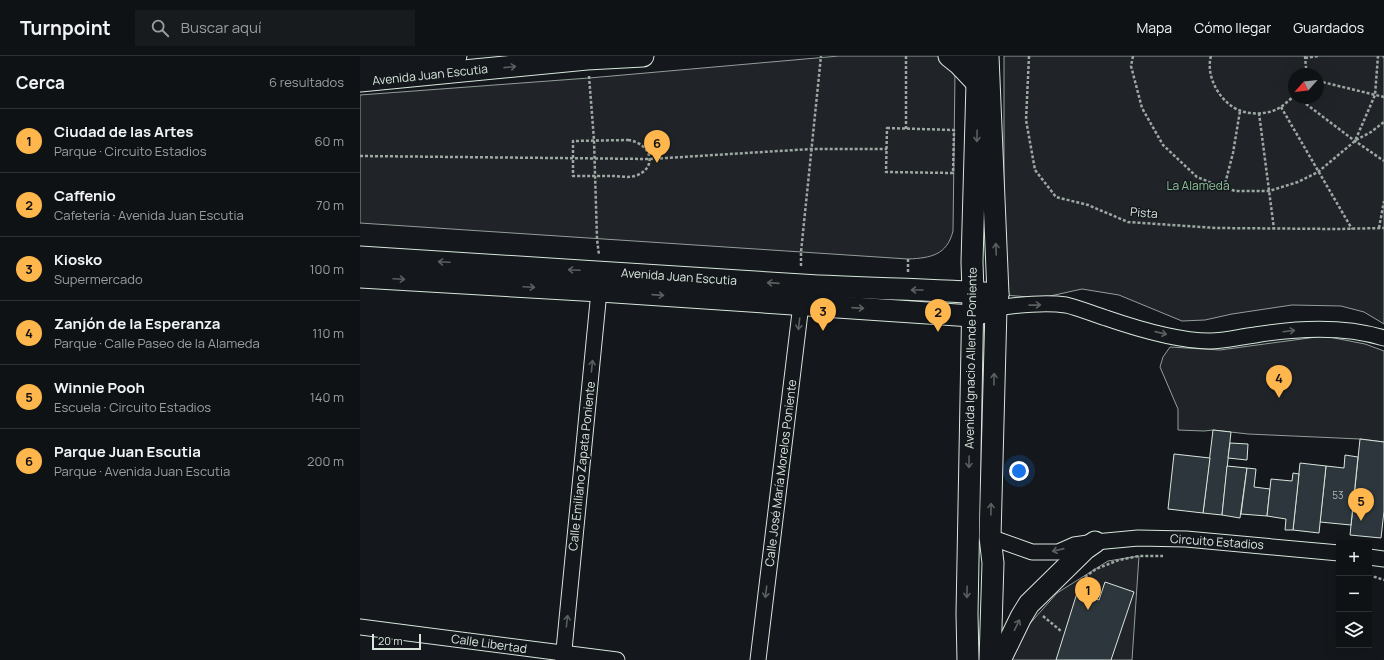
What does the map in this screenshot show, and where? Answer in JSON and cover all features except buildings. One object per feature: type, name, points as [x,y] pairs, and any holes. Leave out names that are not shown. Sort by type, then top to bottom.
[{"type":"main road","name":"Avenida Juan Escutia","points":[[360,63],[456,56]]},
{"type":"main road","name":"Avenida Juan Escutia","points":[[360,82],[587,58],[643,56]]},
{"type":"main road","points":[[949,56],[978,83]]},
{"type":"main road","name":"Avenida Ignacio Allende Poniente","points":[[968,660],[967,614],[973,292],[972,262],[978,83],[971,56]]},
{"type":"main road","name":"Avenida Ignacio Allende Poniente","points":[[988,56],[997,301],[990,537],[993,563],[990,660]]},
{"type":"main road","name":"Avenida Juan Escutia","points":[[360,257],[600,281],[802,295],[972,316],[997,301]]},
{"type":"main road","points":[[943,290],[960,276],[972,262]]},
{"type":"main road","name":"Avenida Juan Escutia","points":[[360,277],[600,281]]},
{"type":"main road","name":"Avenida Juan Escutia","points":[[802,295],[909,290],[943,290],[973,292],[997,301]]},
{"type":"main road","name":"Circuito Estadios","points":[[1000,660],[1029,604],[1084,549],[1096,542]]},
{"type":"street","name":"Calle Emiliano Zapata Poniente","points":[[564,657],[600,281]]},
{"type":"street","name":"Calle José María Morelos Poniente","points":[[758,660],[802,295]]},
{"type":"street","points":[[997,301],[1015,305],[1066,305],[1142,328],[1185,338],[1208,341],[1232,340],[1253,335],[1304,329],[1332,329],[1384,338]]},
{"type":"street","name":"Circuito Estadios","points":[[990,537],[1032,552],[1058,552],[1074,545],[1138,538],[1186,539],[1336,553]]},
{"type":"street","points":[[1372,557],[1384,559]]},
{"type":"street","name":"Calle Libertad","points":[[360,627],[564,657],[618,660]]},
{"type":"path","points":[[802,295],[801,252],[821,56]]},
{"type":"path","points":[[906,56],[906,129]]},
{"type":"path","name":"Pista","points":[[1029,56],[1026,120],[1035,170],[1056,197],[1088,205],[1128,222],[1216,228],[1384,228]]},
{"type":"path","points":[[1133,56],[1131,66],[1142,108],[1163,144],[1197,177],[1224,188],[1236,191],[1269,191],[1298,182],[1318,172],[1355,141],[1384,122]]},
{"type":"path","points":[[1212,56],[1210,60],[1211,76],[1217,90],[1227,102],[1240,111],[1259,113],[1270,112],[1281,107],[1288,101]]},
{"type":"path","points":[[1305,68],[1305,57],[1318,56]]},
{"type":"path","points":[[1355,141],[1376,95],[1378,56]]},
{"type":"path","points":[[587,58],[594,140],[597,239],[600,281]]},
{"type":"path","points":[[1324,82],[1384,97]]},
{"type":"path","points":[[1306,104],[1384,161]]},
{"type":"path","points":[[1281,107],[1352,229]]},
{"type":"path","points":[[1224,188],[1233,153],[1240,111]]},
{"type":"path","points":[[1259,113],[1274,229]]},
{"type":"path","points":[[887,128],[954,130],[953,173],[886,172],[887,149],[887,128]]},
{"type":"path","points":[[594,140],[636,141],[645,148],[650,159],[646,168],[634,176],[573,176],[573,141],[594,140]]},
{"type":"path","points":[[360,156],[650,159],[811,149],[887,149]]},
{"type":"path","points":[[1379,228],[1384,201]]},
{"type":"path","points":[[1080,580],[1096,569],[1119,560],[1139,556],[1169,556]]},
{"type":"path","points":[[1372,576],[1384,580]]},
{"type":"path","points":[[1041,614],[1045,610]]},
{"type":"green space","points":[[839,56],[947,56],[955,72],[953,231],[947,245],[937,254],[924,258],[908,259],[360,223],[360,95],[589,78]]},
{"type":"green space","name":"La Alameda","points":[[1004,56],[1384,56],[1384,324],[1364,312],[1341,306],[1292,305],[1232,314],[1205,320],[1182,321],[1119,295],[1082,289],[1041,298],[1004,295]]},
{"type":"green space","points":[[1324,336],[1365,344],[1384,351],[1384,442],[1360,439],[1248,434],[1213,430],[1178,430],[1178,409],[1160,367],[1163,357],[1170,347],[1220,350]]},
{"type":"green space","points":[[1139,556],[1132,660],[1009,660],[1026,628],[1057,593],[1108,561]]},
{"type":"place","name":"Parque Juan Escutia","points":[[657,163]]},
{"type":"place","name":"Kiosko","points":[[823,331]]},
{"type":"place","name":"Caffenio","points":[[938,332]]},
{"type":"place","name":"Zanjón de la Esperanza","points":[[1279,398]]},
{"type":"place","name":"Winnie Pooh","points":[[1361,521]]},
{"type":"place","name":"Ciudad de las Artes","points":[[1088,610]]}]
